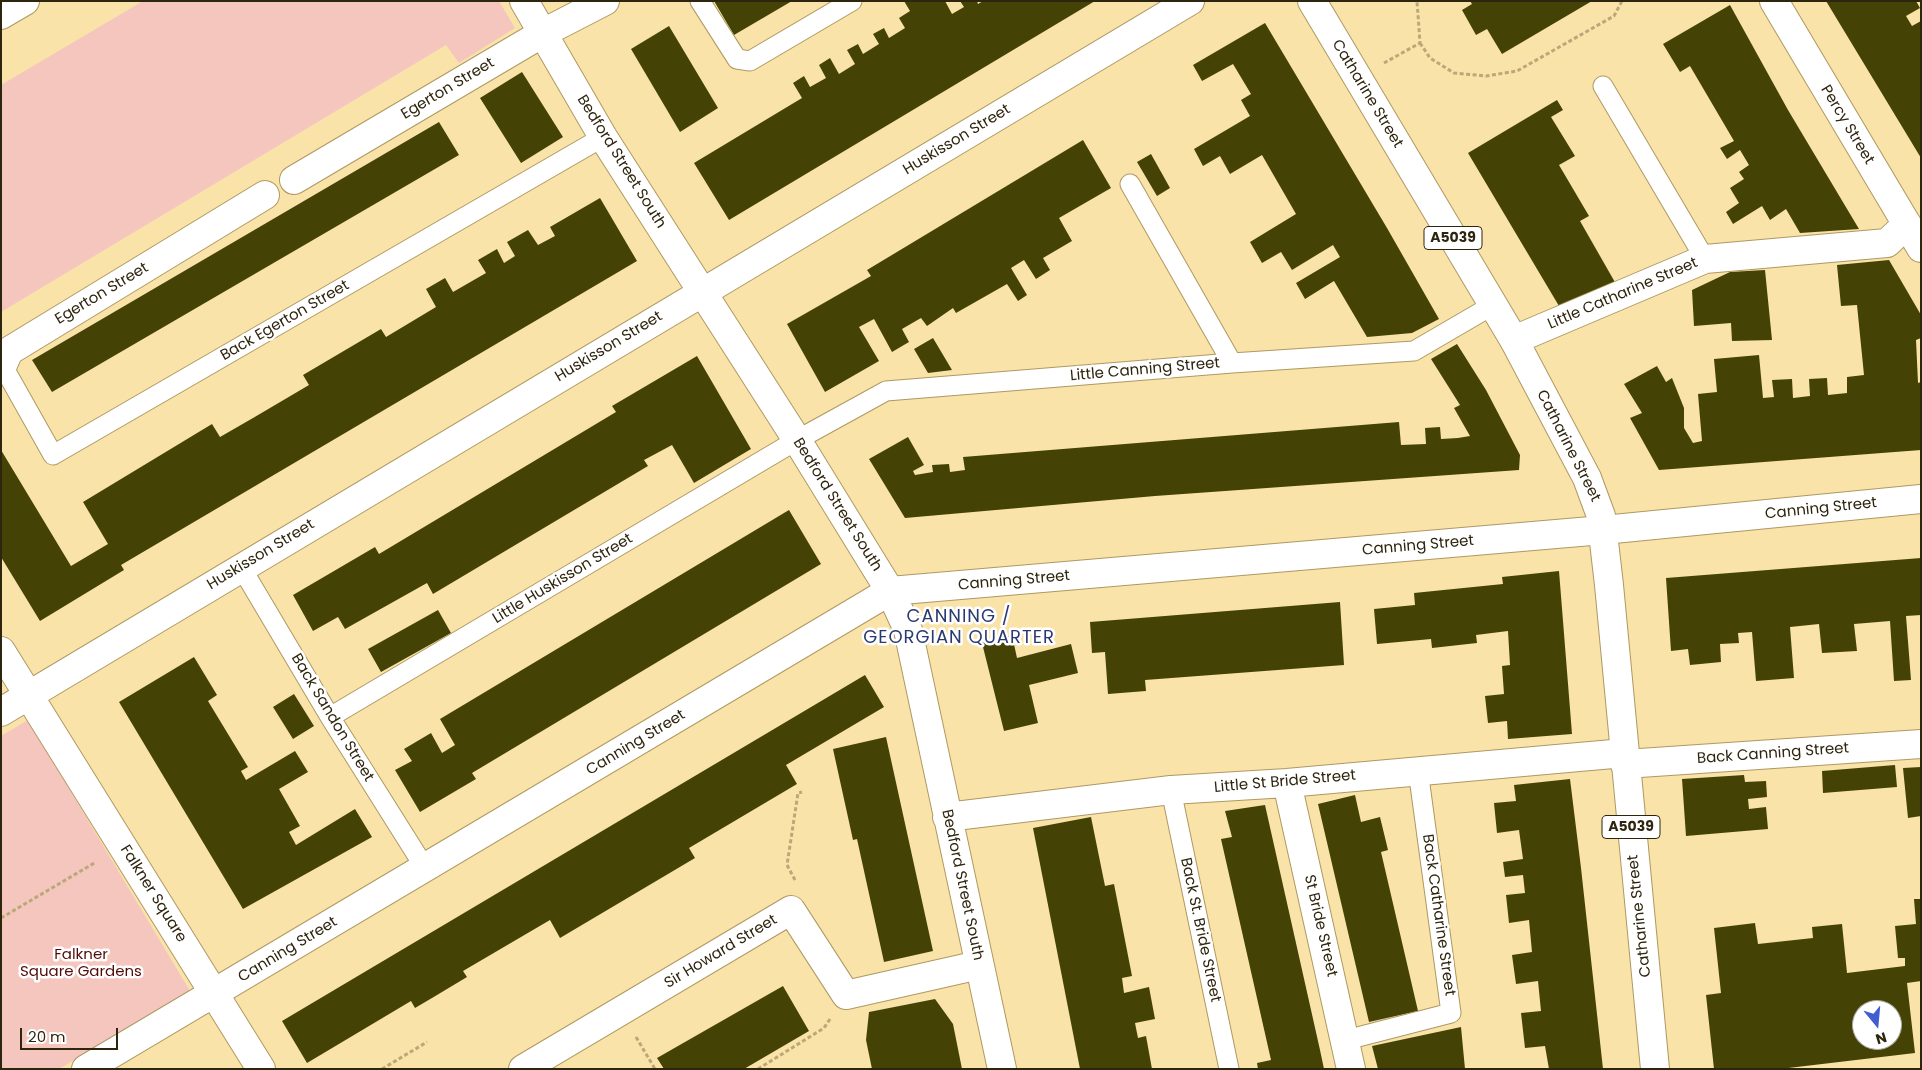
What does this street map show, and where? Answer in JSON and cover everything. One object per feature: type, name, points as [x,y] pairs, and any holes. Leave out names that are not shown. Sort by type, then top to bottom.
[{"type":"main road","points":[[1,16],[25,1]]},
{"type":"main road","name":"Bedford Street South","points":[[524,1],[603,137],[797,440],[890,591],[908,630],[1002,1069]]},
{"type":"main road","name":"Egerton Street","points":[[294,180],[543,33],[605,1]]},
{"type":"main road","name":"Huskisson Street","points":[[29,696],[242,566],[1190,1]]},
{"type":"main road","name":"Catharine Street","points":[[1312,1],[1514,340],[1587,478],[1597,502],[1603,530],[1655,1069]]},
{"type":"main road","name":"Percy Street","points":[[1774,1],[1921,248]]},
{"type":"main road","name":"Egerton Street","points":[[2,369],[9,351],[265,195]]},
{"type":"main road","name":"Little Catharine Street","points":[[1514,340],[1705,259],[1887,243],[1907,224]]},
{"type":"main road","name":"Canning Street","points":[[215,993],[890,591],[1603,530],[1921,499]]},
{"type":"main road","name":"Falkner Square","points":[[1,651],[261,1069]]},
{"type":"main road","points":[[1,712],[29,696]]},
{"type":"main road","name":"Back Canning Street","points":[[1625,758],[1921,744]]},
{"type":"main road","name":"Little St Bride Street","points":[[947,817],[1171,790],[1288,783],[1418,770],[1625,758]]},
{"type":"main road","name":"St Bride Street","points":[[1288,783],[1351,1069]]},
{"type":"main road","name":"Sir Howard Street","points":[[523,1069],[792,911],[846,996]]},
{"type":"main road","points":[[846,996],[979,965]]},
{"type":"main road","points":[[86,1069],[215,993]]},
{"type":"lane","points":[[700,1],[737,59],[750,61],[852,1]]},
{"type":"lane","points":[[1604,86],[1705,259]]},
{"type":"lane","name":"Back Egerton Street","points":[[2,369],[53,455],[603,137]]},
{"type":"lane","points":[[1130,184],[1232,363]]},
{"type":"lane","name":"Little Canning Street","points":[[797,440],[886,391],[1232,363],[1414,351],[1493,305]]},
{"type":"lane","name":"Little Huskisson Street","points":[[330,717],[797,440]]},
{"type":"lane","name":"Back Sandon Street","points":[[242,566],[330,717],[425,868]]},
{"type":"lane","name":"Back Catharine Street","points":[[1346,1040],[1451,1012],[1418,770]]},
{"type":"lane","name":"Back St. Bride Street","points":[[1171,790],[1229,1069]]},
{"type":"path","points":[[1417,1],[1420,43],[1430,58],[1454,73],[1486,76],[1517,71],[1614,16],[1622,1]]},
{"type":"path","points":[[1358,79],[1420,43]]},
{"type":"path","points":[[792,911],[802,892],[787,865],[798,793],[802,792]]},
{"type":"path","points":[[1,918],[100,860]]},
{"type":"path","points":[[758,1069],[824,1028],[846,996]]},
{"type":"path","points":[[621,1011],[655,1069]]},
{"type":"path","points":[[382,1069],[427,1042]]},
{"type":"green space","points":[[143,1],[499,1],[515,28],[459,63],[446,45],[1,312],[1,85]]},
{"type":"green space","name":"Falkner Square Gardens","points":[[28,720],[190,991],[59,1069],[1,1069],[1,736]]},
{"type":"building","points":[[714,1],[792,1],[734,35]]},
{"type":"building","points":[[904,1],[945,1],[952,14],[964,7],[960,1],[977,1],[978,4],[983,1],[1095,1],[729,220],[694,163],[802,98],[793,83],[804,76],[810,87],[826,78],[819,65],[830,58],[839,74],[855,64],[847,50],[858,44],[863,54],[879,44],[873,34],[884,28],[889,38],[905,28],[899,18],[910,11]]},
{"type":"building","points":[[1470,1],[1592,1],[1502,54],[1487,29],[1476,35],[1462,10],[1472,4]]},
{"type":"building","points":[[1826,1],[1916,1],[1920,8],[1906,16],[1912,26],[1921,21],[1921,158]]},
{"type":"building","points":[[1730,5],[1788,110],[1859,229],[1800,233],[1786,209],[1770,220],[1762,206],[1733,224],[1726,212],[1739,203],[1730,188],[1744,179],[1739,172],[1749,165],[1740,150],[1727,159],[1720,148],[1734,141],[1690,66],[1680,72],[1663,44]]},
{"type":"building","points":[[1265,23],[1439,319],[1412,333],[1367,337],[1334,281],[1305,299],[1296,283],[1340,257],[1333,245],[1292,270],[1281,252],[1262,263],[1250,242],[1296,214],[1262,155],[1230,174],[1220,156],[1203,166],[1194,149],[1250,116],[1241,100],[1251,94],[1233,64],[1202,81],[1193,65]]},
{"type":"building","points":[[669,26],[718,108],[680,132],[631,49]]},
{"type":"building","points":[[522,72],[563,137],[521,163],[480,98]]},
{"type":"building","points":[[1557,100],[1563,110],[1551,117],[1575,156],[1559,165],[1589,216],[1580,221],[1616,284],[1559,306],[1468,153]]},
{"type":"building","points":[[439,122],[459,155],[52,392],[32,360]]},
{"type":"building","points":[[1083,140],[1111,188],[1059,218],[1072,241],[1043,258],[1050,270],[1036,279],[1024,260],[1011,268],[1027,295],[1018,301],[1007,284],[956,313],[953,308],[927,326],[921,318],[902,329],[909,342],[892,352],[874,319],[859,327],[879,361],[825,392],[787,324],[871,276],[867,270]]},
{"type":"building","points":[[1151,154],[1170,188],[1157,196],[1137,162]]},
{"type":"building","points":[[600,198],[637,261],[121,565],[124,570],[40,621],[1,557],[1,450],[71,566],[108,544],[83,502],[212,424],[220,437],[253,418],[309,385],[303,375],[381,329],[386,337],[436,307],[426,289],[445,278],[453,292],[486,273],[478,260],[497,249],[504,263],[515,256],[507,242],[528,230],[538,245],[555,236],[550,227]]},
{"type":"building","points":[[1889,260],[1921,315],[1921,338],[1916,340],[1918,383],[1921,382],[1921,450],[1659,470],[1630,418],[1642,413],[1624,384],[1657,366],[1666,382],[1672,378],[1684,408],[1684,428],[1693,443],[1702,441],[1698,394],[1717,392],[1714,359],[1759,355],[1763,398],[1774,397],[1772,380],[1792,379],[1793,398],[1810,396],[1809,379],[1827,378],[1828,395],[1847,393],[1847,377],[1864,375],[1857,305],[1841,306],[1837,265]]},
{"type":"building","points":[[1765,270],[1772,340],[1732,341],[1731,323],[1694,326],[1692,290],[1730,272]]},
{"type":"building","points":[[933,338],[952,370],[928,373],[914,349]]},
{"type":"building","points":[[1457,344],[1486,390],[1520,455],[1519,470],[1155,496],[905,518],[869,459],[908,437],[924,465],[913,471],[915,475],[933,472],[932,465],[949,464],[950,472],[965,470],[963,457],[1399,422],[1401,445],[1426,444],[1425,428],[1440,427],[1441,439],[1470,436],[1454,408],[1460,405],[1431,359]]},
{"type":"building","points":[[697,356],[751,449],[694,483],[672,445],[644,460],[648,466],[433,594],[427,583],[345,629],[338,617],[313,631],[293,595],[375,547],[379,554],[616,412],[612,406]]},
{"type":"building","points":[[789,510],[821,564],[472,773],[476,779],[420,812],[395,770],[412,761],[404,749],[431,733],[442,753],[455,745],[440,719]]},
{"type":"building","points":[[1921,558],[1921,615],[1906,616],[1911,680],[1894,681],[1890,621],[1854,624],[1857,651],[1822,653],[1819,624],[1790,627],[1794,678],[1756,681],[1752,632],[1738,633],[1739,643],[1720,644],[1721,662],[1690,665],[1688,649],[1671,651],[1666,578]]},
{"type":"building","points":[[1559,571],[1572,734],[1508,739],[1507,721],[1488,723],[1485,696],[1504,694],[1502,666],[1510,665],[1508,631],[1476,635],[1477,643],[1432,648],[1431,639],[1377,644],[1374,609],[1415,605],[1414,593],[1503,584],[1502,577]]},
{"type":"building","points":[[1340,602],[1344,665],[1145,680],[1146,691],[1108,694],[1105,652],[1092,653],[1090,622]]},
{"type":"building","points":[[438,610],[451,633],[381,672],[368,649]]},
{"type":"building","points":[[1012,635],[1017,658],[1071,644],[1078,673],[1029,685],[1038,723],[1004,731],[982,643]]},
{"type":"building","points":[[194,657],[217,695],[208,701],[248,767],[241,771],[246,780],[295,751],[308,772],[279,789],[300,826],[289,832],[296,845],[355,809],[372,837],[243,909],[119,702]]},
{"type":"building","points":[[865,675],[884,707],[786,765],[797,784],[689,848],[695,858],[560,938],[550,920],[463,971],[467,977],[432,998],[415,1008],[411,1001],[307,1063],[282,1021]]},
{"type":"building","points":[[294,694],[314,726],[293,739],[273,707]]},
{"type":"building","points":[[886,737],[933,951],[884,962],[857,839],[853,840],[833,749]]},
{"type":"building","points":[[1895,765],[1897,787],[1823,793],[1822,771]]},
{"type":"building","points":[[1921,767],[1921,816],[1908,818],[1903,768]]},
{"type":"building","points":[[1744,775],[1745,782],[1766,781],[1767,797],[1748,799],[1749,809],[1766,807],[1768,829],[1686,836],[1682,779]]},
{"type":"building","points":[[1570,779],[1603,1069],[1549,1069],[1545,1046],[1525,1048],[1521,1013],[1541,1011],[1538,981],[1516,984],[1512,955],[1532,952],[1529,920],[1509,923],[1506,895],[1525,893],[1523,875],[1505,877],[1503,862],[1523,859],[1519,830],[1497,833],[1494,803],[1516,801],[1514,785]]},
{"type":"building","points":[[1355,795],[1361,822],[1380,817],[1388,850],[1381,852],[1418,1011],[1369,1022],[1318,804]]},
{"type":"building","points":[[1265,805],[1324,1069],[1258,1069],[1257,1063],[1271,1060],[1221,839],[1232,837],[1225,811]]},
{"type":"building","points":[[1091,817],[1105,886],[1114,884],[1132,976],[1122,978],[1124,993],[1149,987],[1155,1019],[1135,1023],[1138,1038],[1146,1036],[1152,1069],[1080,1069],[1033,828]]},
{"type":"building","points":[[1914,899],[1921,899],[1921,981],[1907,983],[1915,1053],[1780,1069],[1714,1069],[1706,995],[1721,993],[1714,928],[1755,923],[1758,944],[1813,938],[1812,927],[1842,924],[1847,973],[1905,966],[1905,958],[1898,958],[1895,926],[1916,924]]},
{"type":"building","points":[[783,986],[809,1031],[744,1069],[664,1069],[657,1058]]},
{"type":"building","points":[[935,999],[953,1024],[962,1069],[872,1069],[866,1040],[869,1012]]},
{"type":"building","points":[[1461,1027],[1465,1069],[1378,1069],[1372,1046]]},
{"type":"district","name":"CANNING / GEORGIAN QUARTER","points":[[959,628]]}]
